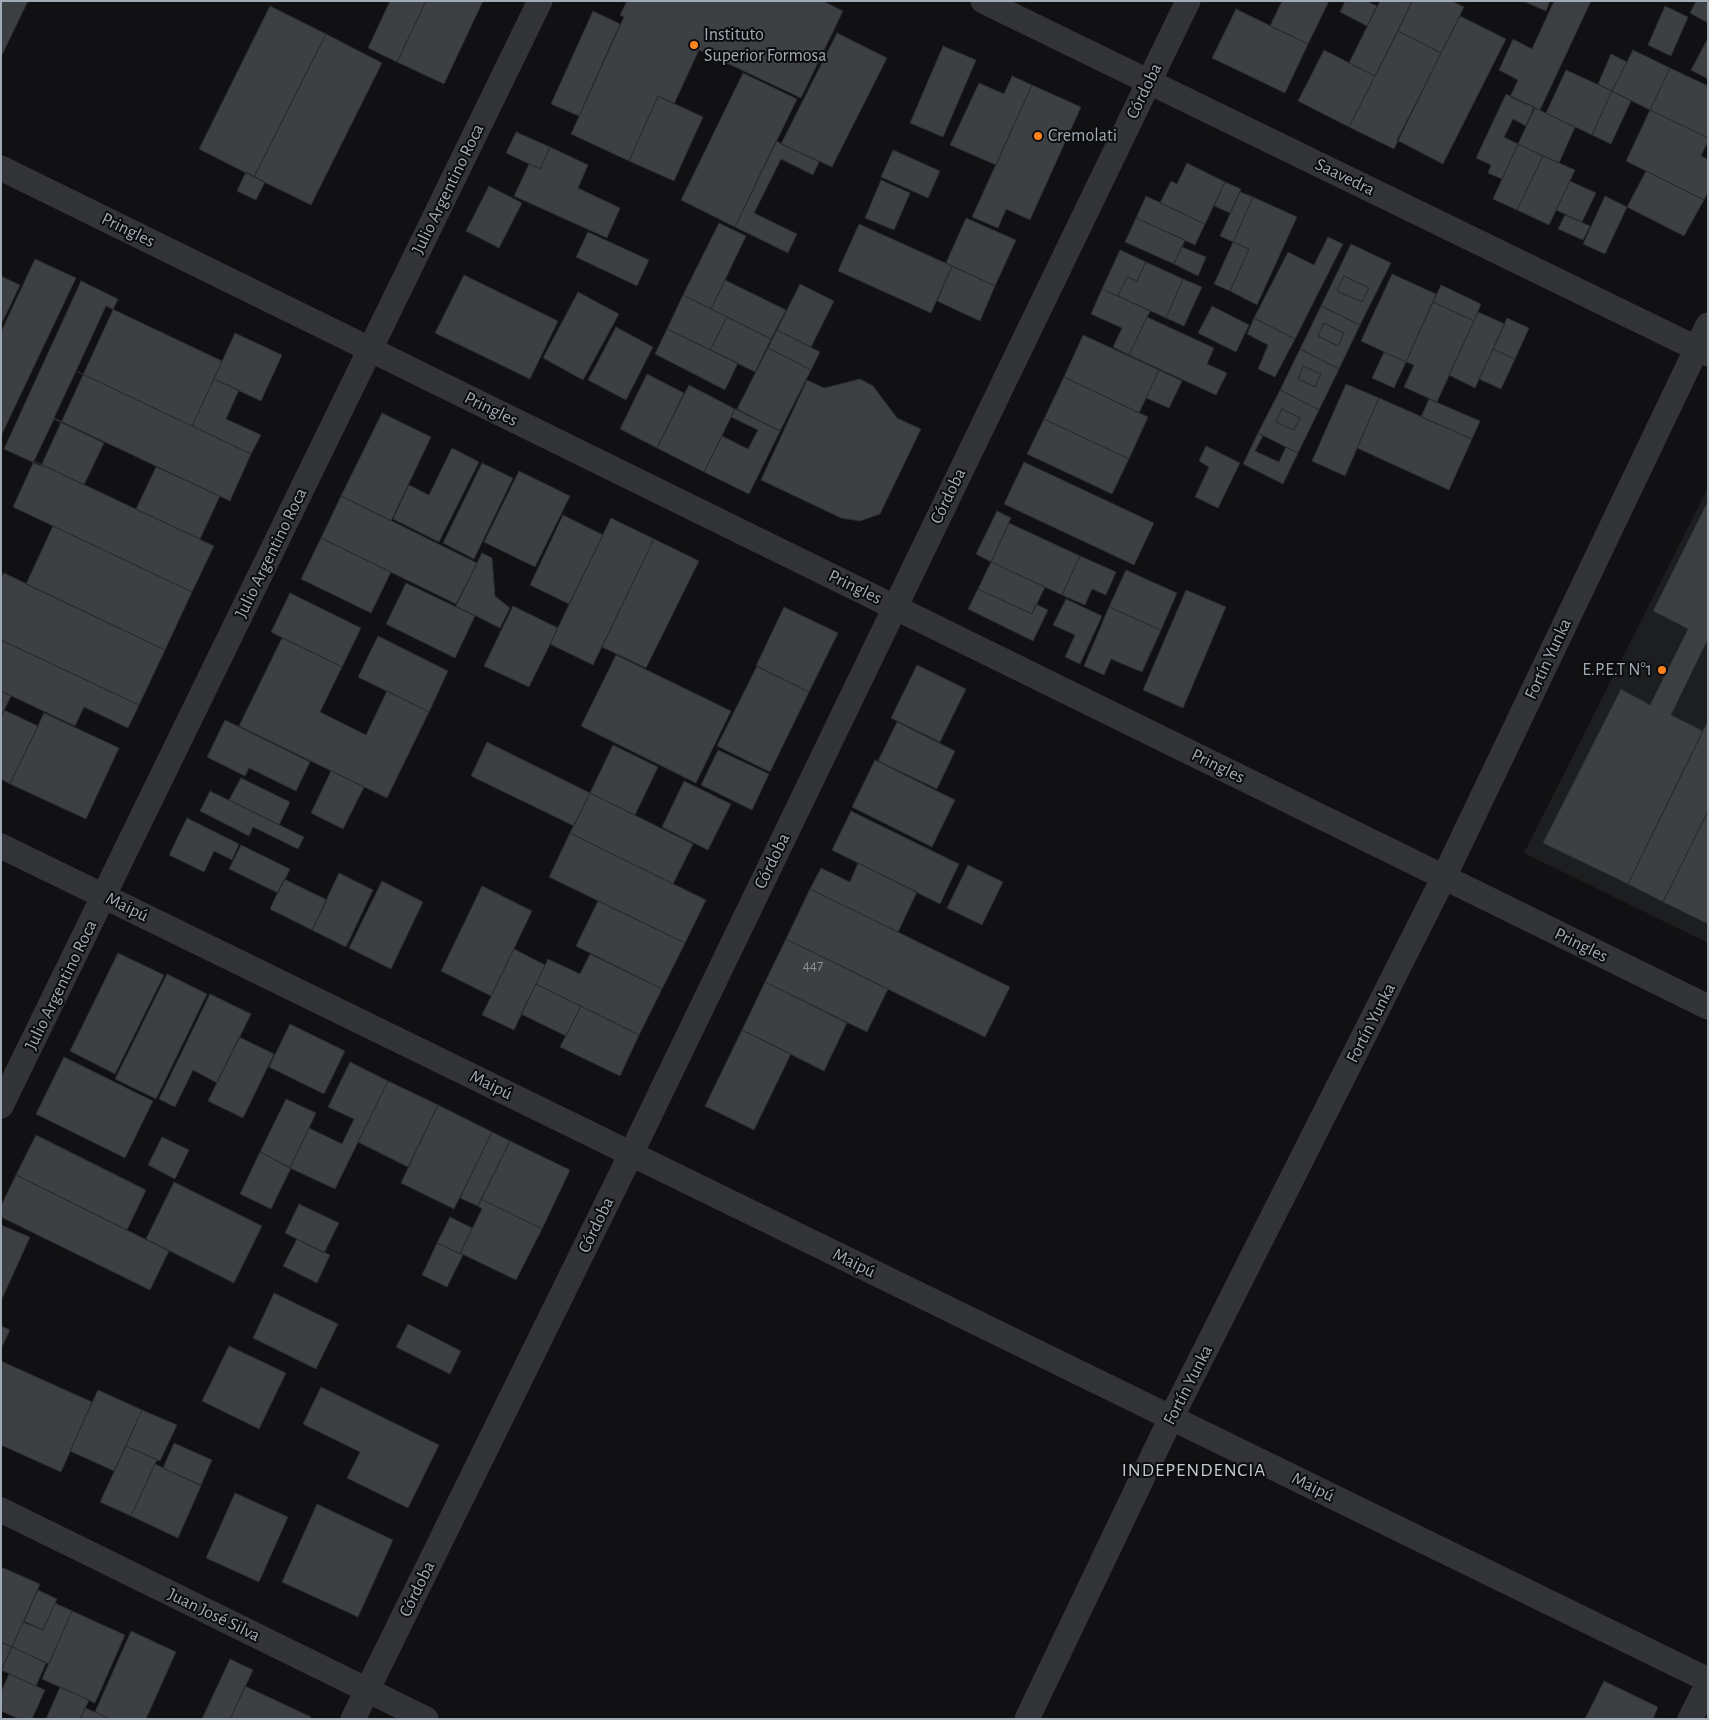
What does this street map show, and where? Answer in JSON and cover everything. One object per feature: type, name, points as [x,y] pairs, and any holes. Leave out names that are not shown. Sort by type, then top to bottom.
[{"type":"street","name":"Julio Argentino Roca","points":[[1,1106],[540,1]]},
{"type":"street","name":"Saavedra","points":[[983,1],[1702,351]]},
{"type":"street","name":"Córdoba","points":[[353,1719],[630,1154],[1188,1]]},
{"type":"street","name":"Pringles","points":[[1,168],[1708,1007]]},
{"type":"street","name":"Fortín Yunka","points":[[1027,1719],[1171,1418],[1444,878],[1702,351],[1708,325]]},
{"type":"street","name":"Maipú","points":[[1,846],[1708,1681]]},
{"type":"street","name":"Juan José Silva","points":[[1,1510],[426,1719]]},
{"type":"street","points":[[1690,1719],[1708,1681]]},
{"type":"shaded area","name":"E.P.E.T N°1","points":[[1708,488],[1708,943],[1524,853]]},
{"type":"building","points":[[1,1],[28,1],[1,57]]},
{"type":"building","points":[[390,1],[426,1],[397,62],[368,48]]},
{"type":"building","points":[[426,1],[483,1],[444,84],[397,62]]},
{"type":"building","points":[[627,1],[823,1],[843,11],[801,98],[699,50],[674,104],[658,96],[629,161],[571,134],[624,17],[620,15]]},
{"type":"building","points":[[1282,1],[1329,1],[1308,44],[1270,26]]},
{"type":"building","points":[[1345,1],[1367,1],[1377,6],[1367,26],[1340,12]]},
{"type":"building","points":[[1380,1],[1412,2],[1375,76],[1349,63]]},
{"type":"building","points":[[1412,1],[1452,1],[1464,7],[1441,53],[1398,31]]},
{"type":"building","points":[[1523,1],[1550,1],[1546,11]]},
{"type":"building","points":[[1554,1],[1591,1],[1540,110],[1510,97],[1518,80],[1499,70],[1513,39],[1532,49]]},
{"type":"building","points":[[1696,1],[1708,1],[1708,23],[1690,13]]},
{"type":"building","points":[[270,6],[326,34],[254,177],[199,149]]},
{"type":"building","points":[[1665,6],[1688,17],[1671,56],[1648,45]]},
{"type":"building","points":[[1236,9],[1308,44],[1285,93],[1212,58]]},
{"type":"building","points":[[593,11],[620,24],[579,116],[551,104]]},
{"type":"building","points":[[1460,16],[1506,39],[1443,164],[1397,140]]},
{"type":"building","points":[[1398,31],[1441,53],[1394,149],[1349,127]]},
{"type":"building","points":[[837,33],[887,58],[832,167],[781,144]]},
{"type":"building","points":[[326,34],[382,63],[311,205],[254,177]]},
{"type":"building","points":[[1708,38],[1708,79],[1691,70]]},
{"type":"building","points":[[943,46],[976,60],[943,137],[910,123]]},
{"type":"building","points":[[1324,50],[1375,76],[1349,127],[1298,101]]},
{"type":"building","points":[[1633,50],[1670,68],[1650,110],[1612,91]]},
{"type":"building","points":[[1611,54],[1627,62],[1612,91],[1598,84]]},
{"type":"building","points":[[1670,68],[1708,86],[1708,138],[1650,110]]},
{"type":"building","points":[[1566,70],[1612,91],[1592,135],[1546,113]]},
{"type":"building","points":[[743,73],[797,99],[735,227],[681,200]]},
{"type":"building","points":[[1012,76],[1032,85],[996,165],[950,145],[979,83],[1004,94]]},
{"type":"building","name":"Cremolati","points":[[1032,85],[1081,107],[1030,220],[1006,209],[998,228],[972,217]]},
{"type":"building","points":[[1612,91],[1631,101],[1611,144],[1592,135]]},
{"type":"building","points":[[1506,94],[1534,107],[1526,126],[1513,119],[1504,137],[1518,144],[1502,179],[1488,173],[1491,165],[1476,158]]},
{"type":"building","points":[[658,96],[703,117],[674,181],[629,161]]},
{"type":"building","points":[[1535,108],[1575,127],[1559,163],[1518,144]]},
{"type":"building","points":[[1650,110],[1708,138],[1701,156],[1708,159],[1708,192],[1704,200],[1626,161]]},
{"type":"building","points":[[516,132],[550,147],[540,169],[506,153]]},
{"type":"building","points":[[776,141],[819,162],[813,175],[781,159],[754,213],[797,234],[788,253],[735,227]]},
{"type":"building","points":[[1518,144],[1543,156],[1517,210],[1493,199]]},
{"type":"building","points":[[550,147],[588,165],[578,188],[620,208],[607,238],[514,196],[529,164],[540,169]]},
{"type":"building","points":[[893,150],[940,171],[928,198],[881,177]]},
{"type":"building","points":[[1543,156],[1575,170],[1549,225],[1517,210]]},
{"type":"building","points":[[1187,163],[1225,182],[1205,224],[1160,203],[1171,181],[1177,184]]},
{"type":"building","points":[[1646,171],[1704,200],[1684,236],[1627,207]]},
{"type":"building","points":[[246,172],[265,182],[256,200],[237,191]]},
{"type":"building","points":[[881,180],[910,193],[894,230],[865,218]]},
{"type":"building","points":[[1570,181],[1596,193],[1582,222],[1556,210]]},
{"type":"building","points":[[1225,182],[1241,189],[1230,213],[1214,206]]},
{"type":"building","points":[[489,186],[522,203],[499,248],[466,231]]},
{"type":"building","points":[[1240,192],[1253,197],[1233,242],[1220,236]]},
{"type":"building","points":[[1146,196],[1205,224],[1195,245],[1136,218]]},
{"type":"building","points":[[1605,196],[1627,207],[1605,254],[1583,244]]},
{"type":"building","points":[[1253,197],[1297,217],[1257,305],[1230,291],[1249,249],[1233,242]]},
{"type":"building","points":[[1565,215],[1590,226],[1583,240],[1558,229]]},
{"type":"building","points":[[966,218],[1016,240],[995,286],[946,263]]},
{"type":"building","points":[[1136,218],[1185,240],[1174,264],[1125,242]]},
{"type":"building","points":[[719,223],[746,236],[711,309],[683,295]]},
{"type":"building","points":[[859,224],[952,266],[931,313],[838,271]]},
{"type":"building","points":[[588,232],[649,260],[637,286],[576,257]]},
{"type":"building","points":[[1328,237],[1343,244],[1295,339],[1254,318],[1288,252],[1314,265]]},
{"type":"building","points":[[1233,242],[1249,249],[1230,291],[1214,284]]},
{"type":"building","points":[[1351,244],[1391,263],[1360,325],[1321,306]],"holes":[[[1344,276],[1369,288],[1362,302],[1337,291]]]},
{"type":"building","points":[[1182,247],[1206,257],[1198,276],[1174,264]]},
{"type":"building","points":[[1120,250],[1146,262],[1137,281],[1127,277],[1118,296],[1102,289]]},
{"type":"building","points":[[35,259],[76,278],[1,436],[1,332]]},
{"type":"building","points":[[1146,262],[1183,279],[1166,318],[1118,296],[1127,277],[1137,281]]},
{"type":"building","points":[[952,266],[995,286],[980,321],[937,301]]},
{"type":"building","points":[[1392,274],[1436,294],[1406,362],[1361,341]]},
{"type":"building","points":[[464,275],[558,321],[530,379],[435,333]]},
{"type":"building","points":[[1,276],[20,285],[1,325]]},
{"type":"building","points":[[1344,276],[1369,288],[1362,302],[1337,291]]},
{"type":"building","points":[[1183,279],[1202,287],[1184,326],[1166,318]]},
{"type":"building","points":[[725,280],[786,310],[771,339],[711,309]]},
{"type":"building","points":[[81,281],[118,299],[41,466],[4,449]]},
{"type":"building","points":[[800,284],[834,301],[811,347],[777,330]]},
{"type":"building","points":[[1441,285],[1481,304],[1474,321],[1433,302]]},
{"type":"building","points":[[1102,289],[1150,311],[1129,355],[1113,347],[1122,328],[1091,314]]},
{"type":"building","points":[[578,292],[619,314],[583,380],[543,358]]},
{"type":"building","points":[[683,295],[727,317],[710,350],[667,329]]},
{"type":"building","points":[[1433,302],[1474,321],[1437,402],[1404,387],[1414,365],[1406,362]]},
{"type":"building","points":[[106,306],[222,361],[192,426],[76,371]]},
{"type":"building","points":[[1212,306],[1249,325],[1236,352],[1198,333]]},
{"type":"building","points":[[1321,306],[1360,325],[1339,369],[1300,349]],"holes":[[[1324,323],[1344,333],[1338,346],[1318,336]]]},
{"type":"building","points":[[1478,312],[1505,324],[1475,388],[1449,375]]},
{"type":"building","points":[[727,317],[771,339],[755,372],[710,350]]},
{"type":"building","points":[[1147,317],[1214,348],[1207,364],[1227,373],[1216,395],[1129,355]]},
{"type":"building","points":[[1254,318],[1295,339],[1275,377],[1258,369],[1268,345],[1247,334]]},
{"type":"building","points":[[1507,318],[1529,328],[1515,359],[1493,349]]},
{"type":"building","points":[[1324,323],[1344,333],[1338,346],[1318,336]]},
{"type":"building","points":[[616,327],[653,347],[626,400],[588,380]]},
{"type":"building","points":[[667,329],[738,363],[725,390],[655,354]]},
{"type":"building","points":[[777,330],[820,352],[811,370],[768,348]]},
{"type":"building","points":[[235,333],[282,355],[261,401],[214,379]]},
{"type":"building","points":[[1083,335],[1159,370],[1139,413],[1064,377]]},
{"type":"building","points":[[768,348],[811,370],[780,431],[737,409]]},
{"type":"building","points":[[1300,349],[1339,369],[1319,410],[1280,390]],"holes":[[[1303,366],[1321,374],[1315,387],[1298,379]]]},
{"type":"building","points":[[1493,349],[1515,359],[1501,389],[1479,379]]},
{"type":"building","points":[[1384,352],[1406,362],[1394,388],[1372,378]]},
{"type":"building","points":[[1303,366],[1321,374],[1315,387],[1298,379]]},
{"type":"building","points":[[1159,370],[1182,381],[1169,408],[1146,398]]},
{"type":"building","points":[[76,371],[251,454],[230,501],[54,418]]},
{"type":"building","points":[[647,374],[684,393],[657,448],[620,429]]},
{"type":"building","points":[[1064,377],[1148,417],[1129,459],[1044,419]]},
{"type":"building","points":[[214,379],[239,390],[226,419],[261,435],[251,454],[192,426]]},
{"type":"building","points":[[860,379],[873,386],[897,418],[921,429],[880,514],[860,521],[841,518],[761,480],[807,380],[824,388]]},
{"type":"building","points":[[1346,384],[1379,398],[1345,476],[1312,461]]},
{"type":"building","points":[[689,385],[735,409],[704,472],[657,448]]},
{"type":"building","points":[[1280,390],[1319,410],[1298,453],[1258,433]],"holes":[[[1282,409],[1300,418],[1294,430],[1276,422]]]},
{"type":"building","points":[[1379,398],[1472,439],[1449,490],[1357,448]]},
{"type":"building","points":[[1429,399],[1480,421],[1472,439],[1421,417]]},
{"type":"building","points":[[735,409],[780,431],[749,494],[704,472],[722,436],[748,449],[758,430],[731,417]]},
{"type":"building","points":[[1282,409],[1300,418],[1294,430],[1276,422]]},
{"type":"building","points":[[382,413],[431,437],[391,521],[341,496]]},
{"type":"building","points":[[54,419],[104,443],[84,485],[34,461]]},
{"type":"building","points":[[1044,419],[1129,459],[1112,494],[1027,454]]},
{"type":"building","points":[[1258,433],[1263,436],[1255,451],[1279,462],[1286,447],[1298,453],[1283,484],[1243,464]]},
{"type":"building","points":[[1206,446],[1240,463],[1218,508],[1195,497],[1209,467],[1199,461]]},
{"type":"building","points":[[452,448],[479,462],[439,542],[393,519],[409,485],[429,495]]},
{"type":"building","points":[[34,461],[214,546],[192,592],[13,507]]},
{"type":"building","points":[[1024,462],[1154,523],[1134,565],[1004,504]]},
{"type":"building","points":[[482,463],[513,478],[474,559],[443,543]]},
{"type":"building","points":[[156,467],[220,496],[200,539],[136,509]]},
{"type":"building","points":[[519,471],[570,496],[535,567],[484,542]]},
{"type":"building","points":[[341,496],[477,563],[456,604],[321,538]]},
{"type":"building","points":[[1708,501],[1708,639],[1671,715],[1703,731],[1628,884],[1543,843],[1621,689],[1650,705],[1688,629],[1653,611]]},
{"type":"building","points":[[997,511],[1011,518],[991,562],[976,554]]},
{"type":"building","points":[[563,515],[603,535],[569,604],[530,585]]},
{"type":"building","points":[[611,518],[654,539],[593,665],[550,644]]},
{"type":"building","points":[[1009,523],[1080,556],[1062,595],[991,562]]},
{"type":"building","points":[[53,526],[192,592],[165,650],[26,584]]},
{"type":"building","points":[[321,538],[391,572],[371,613],[301,579]]},
{"type":"building","points":[[654,539],[699,561],[646,668],[602,647]]},
{"type":"building","points":[[482,553],[492,558],[495,596],[510,608],[500,628],[456,606]]},
{"type":"building","points":[[1080,556],[1116,572],[1106,595],[1092,589],[1085,605],[1062,595]]},
{"type":"building","points":[[991,562],[1045,587],[1032,614],[978,589]]},
{"type":"building","points":[[1126,570],[1177,593],[1161,630],[1109,607]]},
{"type":"building","points":[[4,573],[165,650],[139,705],[1,640],[1,578]]},
{"type":"building","points":[[406,583],[475,616],[455,658],[386,624]]},
{"type":"building","points":[[978,589],[1032,614],[1036,604],[1048,610],[1033,641],[968,609]]},
{"type":"building","points":[[1186,590],[1226,607],[1183,708],[1143,690]]},
{"type":"building","points":[[290,593],[361,628],[342,667],[271,632]]},
{"type":"building","points":[[1066,599],[1102,616],[1080,664],[1065,657],[1075,635],[1053,625]]},
{"type":"building","points":[[513,606],[558,628],[529,687],[484,666]]},
{"type":"building","points":[[784,607],[838,633],[809,692],[756,666]]},
{"type":"building","points":[[1109,607],[1161,630],[1142,672],[1111,659],[1104,675],[1084,666]]},
{"type":"building","points":[[378,636],[448,671],[429,712],[358,677]]},
{"type":"building","points":[[282,638],[342,667],[320,712],[366,735],[387,691],[429,712],[387,798],[239,726]]},
{"type":"building","points":[[1,640],[139,705],[128,728],[84,707],[75,726],[1,691]]},
{"type":"building","points":[[616,655],[731,711],[696,783],[581,726]]},
{"type":"building","points":[[917,665],[966,689],[940,742],[891,718]]},
{"type":"building","points":[[757,666],[809,692],[770,772],[717,746]]},
{"type":"building","points":[[1,691],[11,696],[1,717]]},
{"type":"building","points":[[4,710],[38,726],[10,784],[1,779],[1,717]]},
{"type":"building","points":[[44,713],[119,748],[86,819],[10,784]]},
{"type":"building","points":[[225,720],[310,762],[296,791],[249,768],[245,776],[207,757]]},
{"type":"building","points":[[1708,720],[1708,811],[1663,902],[1628,884]]},
{"type":"building","points":[[897,722],[955,751],[937,789],[878,761]]},
{"type":"building","points":[[487,742],[590,793],[574,826],[471,776]]},
{"type":"building","points":[[613,745],[658,767],[635,815],[590,793]]},
{"type":"building","points":[[718,750],[769,774],[752,810],[701,785]]},
{"type":"building","points":[[875,760],[955,800],[932,847],[852,807]]},
{"type":"building","points":[[331,771],[364,787],[343,829],[311,813]]},
{"type":"building","points":[[241,778],[290,802],[279,825],[229,800]]},
{"type":"building","points":[[684,781],[731,804],[708,850],[662,827]]},
{"type":"building","points":[[210,791],[304,837],[298,849],[253,827],[249,836],[200,811]]},
{"type":"building","points":[[590,793],[693,844],[673,884],[570,833]]},
{"type":"building","points":[[851,811],[959,864],[940,904],[832,850]]},
{"type":"building","points":[[1708,811],[1708,924],[1663,902]]},
{"type":"building","points":[[187,818],[239,844],[232,860],[214,851],[204,872],[169,855]]},
{"type":"building","points":[[570,833],[706,900],[685,943],[549,877]]},
{"type":"building","points":[[241,845],[290,869],[278,893],[229,869]]},
{"type":"building","points":[[858,863],[917,892],[898,932],[810,889],[821,868],[850,882]]},
{"type":"building","points":[[968,865],[1003,882],[982,925],[947,908]]},
{"type":"building","points":[[339,873],[373,890],[346,947],[312,930]]},
{"type":"building","points":[[284,879],[327,900],[312,930],[270,909]]},
{"type":"building","points":[[382,881],[423,902],[391,969],[349,948]]},
{"type":"building","points":[[482,886],[532,911],[491,996],[441,971]]},
{"type":"building","points":[[810,889],[1010,987],[985,1037],[786,939]]},
{"type":"building","points":[[598,901],[685,943],[662,989],[576,946]]},
{"type":"building","points":[[786,939],[888,989],[867,1032],[765,982]]},
{"type":"building","points":[[514,949],[545,965],[514,1030],[482,1015]]},
{"type":"building","points":[[118,953],[164,975],[115,1074],[70,1051]]},
{"type":"building","points":[[590,954],[662,989],[639,1035],[536,984],[548,959],[580,974]]},
{"type":"building","points":[[167,974],[207,994],[156,1099],[115,1079]]},
{"type":"building","points":[[765,982],[847,1023],[824,1071],[742,1030]]},
{"type":"building","points":[[536,984],[581,1006],[566,1036],[521,1014]]},
{"type":"building","points":[[210,994],[251,1014],[217,1083],[193,1070],[175,1107],[159,1099]]},
{"type":"building","points":[[581,1006],[639,1035],[620,1076],[560,1047]]},
{"type":"building","points":[[290,1024],[345,1051],[324,1094],[269,1067]]},
{"type":"building","points":[[742,1030],[791,1054],[754,1130],[705,1106]]},
{"type":"building","points":[[239,1037],[274,1054],[243,1118],[208,1101]]},
{"type":"building","points":[[64,1057],[153,1101],[125,1158],[36,1114]]},
{"type":"building","points":[[350,1062],[388,1081],[335,1189],[290,1168],[309,1128],[342,1144],[354,1119],[328,1107]]},
{"type":"building","points":[[388,1081],[438,1105],[408,1167],[358,1142]]},
{"type":"building","points":[[286,1099],[316,1113],[290,1168],[260,1152]]},
{"type":"building","points":[[438,1105],[492,1132],[454,1209],[401,1183]]},
{"type":"building","points":[[492,1132],[510,1141],[478,1206],[460,1198]]},
{"type":"building","points":[[36,1135],[146,1190],[127,1230],[16,1175]]},
{"type":"building","points":[[162,1137],[189,1150],[175,1179],[148,1165]]},
{"type":"building","points":[[510,1141],[570,1170],[542,1229],[481,1199]]},
{"type":"building","points":[[260,1152],[291,1168],[271,1209],[240,1194]]},
{"type":"building","points":[[16,1175],[169,1251],[150,1290],[1,1217],[1,1206]]},
{"type":"building","points":[[174,1182],[262,1226],[234,1283],[146,1239]]},
{"type":"building","points":[[481,1199],[542,1229],[516,1280],[460,1253],[482,1209],[478,1206]]},
{"type":"building","points":[[299,1204],[339,1223],[324,1253],[285,1233]]},
{"type":"building","points":[[450,1217],[472,1228],[460,1254],[437,1243]]},
{"type":"building","points":[[1,1225],[30,1237],[1,1301]]},
{"type":"building","points":[[297,1239],[330,1255],[317,1283],[283,1266]]},
{"type":"building","points":[[437,1243],[463,1255],[447,1287],[422,1275]]},
{"type":"building","points":[[274,1293],[338,1324],[316,1369],[253,1338]]},
{"type":"building","points":[[408,1324],[461,1351],[450,1374],[396,1347]]},
{"type":"building","points":[[1,1326],[10,1330],[1,1349]]},
{"type":"building","points":[[229,1346],[286,1373],[259,1429],[202,1401]]},
{"type":"building","points":[[1,1361],[92,1402],[61,1472],[1,1445]]},
{"type":"building","points":[[321,1387],[439,1445],[408,1508],[347,1478],[360,1452],[303,1424]]},
{"type":"building","points":[[98,1390],[142,1410],[114,1471],[70,1451]]},
{"type":"building","points":[[142,1410],[177,1425],[160,1461],[126,1446]]},
{"type":"building","points":[[174,1443],[212,1460],[201,1485],[163,1468]]},
{"type":"building","points":[[126,1446],[157,1460],[131,1516],[100,1502]]},
{"type":"building","points":[[155,1464],[201,1486],[178,1538],[131,1516]]},
{"type":"building","points":[[235,1493],[288,1517],[259,1582],[206,1558]]},
{"type":"building","points":[[317,1504],[393,1540],[358,1617],[282,1582]]},
{"type":"building","points":[[1,1567],[40,1584],[12,1647],[1,1642]]},
{"type":"building","points":[[38,1590],[57,1599],[43,1630],[24,1621]]},
{"type":"building","points":[[55,1603],[72,1611],[49,1664],[12,1647],[23,1622],[43,1630]]},
{"type":"building","points":[[72,1611],[125,1635],[95,1703],[42,1679]]},
{"type":"building","points":[[131,1631],[176,1652],[146,1719],[110,1719],[95,1712]]},
{"type":"building","points":[[1,1642],[12,1647],[1,1671]]},
{"type":"building","points":[[12,1647],[46,1663],[36,1686],[1,1670]]},
{"type":"building","points":[[230,1659],[253,1670],[230,1719],[202,1719]]},
{"type":"building","points":[[9,1674],[45,1690],[32,1719],[19,1719],[1,1711],[1,1692]]},
{"type":"building","points":[[1604,1681],[1658,1707],[1653,1719],[1585,1719]]},
{"type":"building","points":[[245,1686],[311,1717],[310,1719],[230,1719]]},
{"type":"building","points":[[60,1687],[89,1700],[80,1719],[46,1719]]},
{"type":"building","points":[[85,1708],[95,1712],[110,1719],[80,1719]]},
{"type":"place","name":"Instituto Superior Formosa","points":[[694,45]]},
{"type":"place","name":"Cremolati","points":[[1038,136]]},
{"type":"place","name":"E.P.E.T N°1","points":[[1662,670]]},
{"type":"district","name":"INDEPENDENCIA","points":[[1194,1470]]}]
